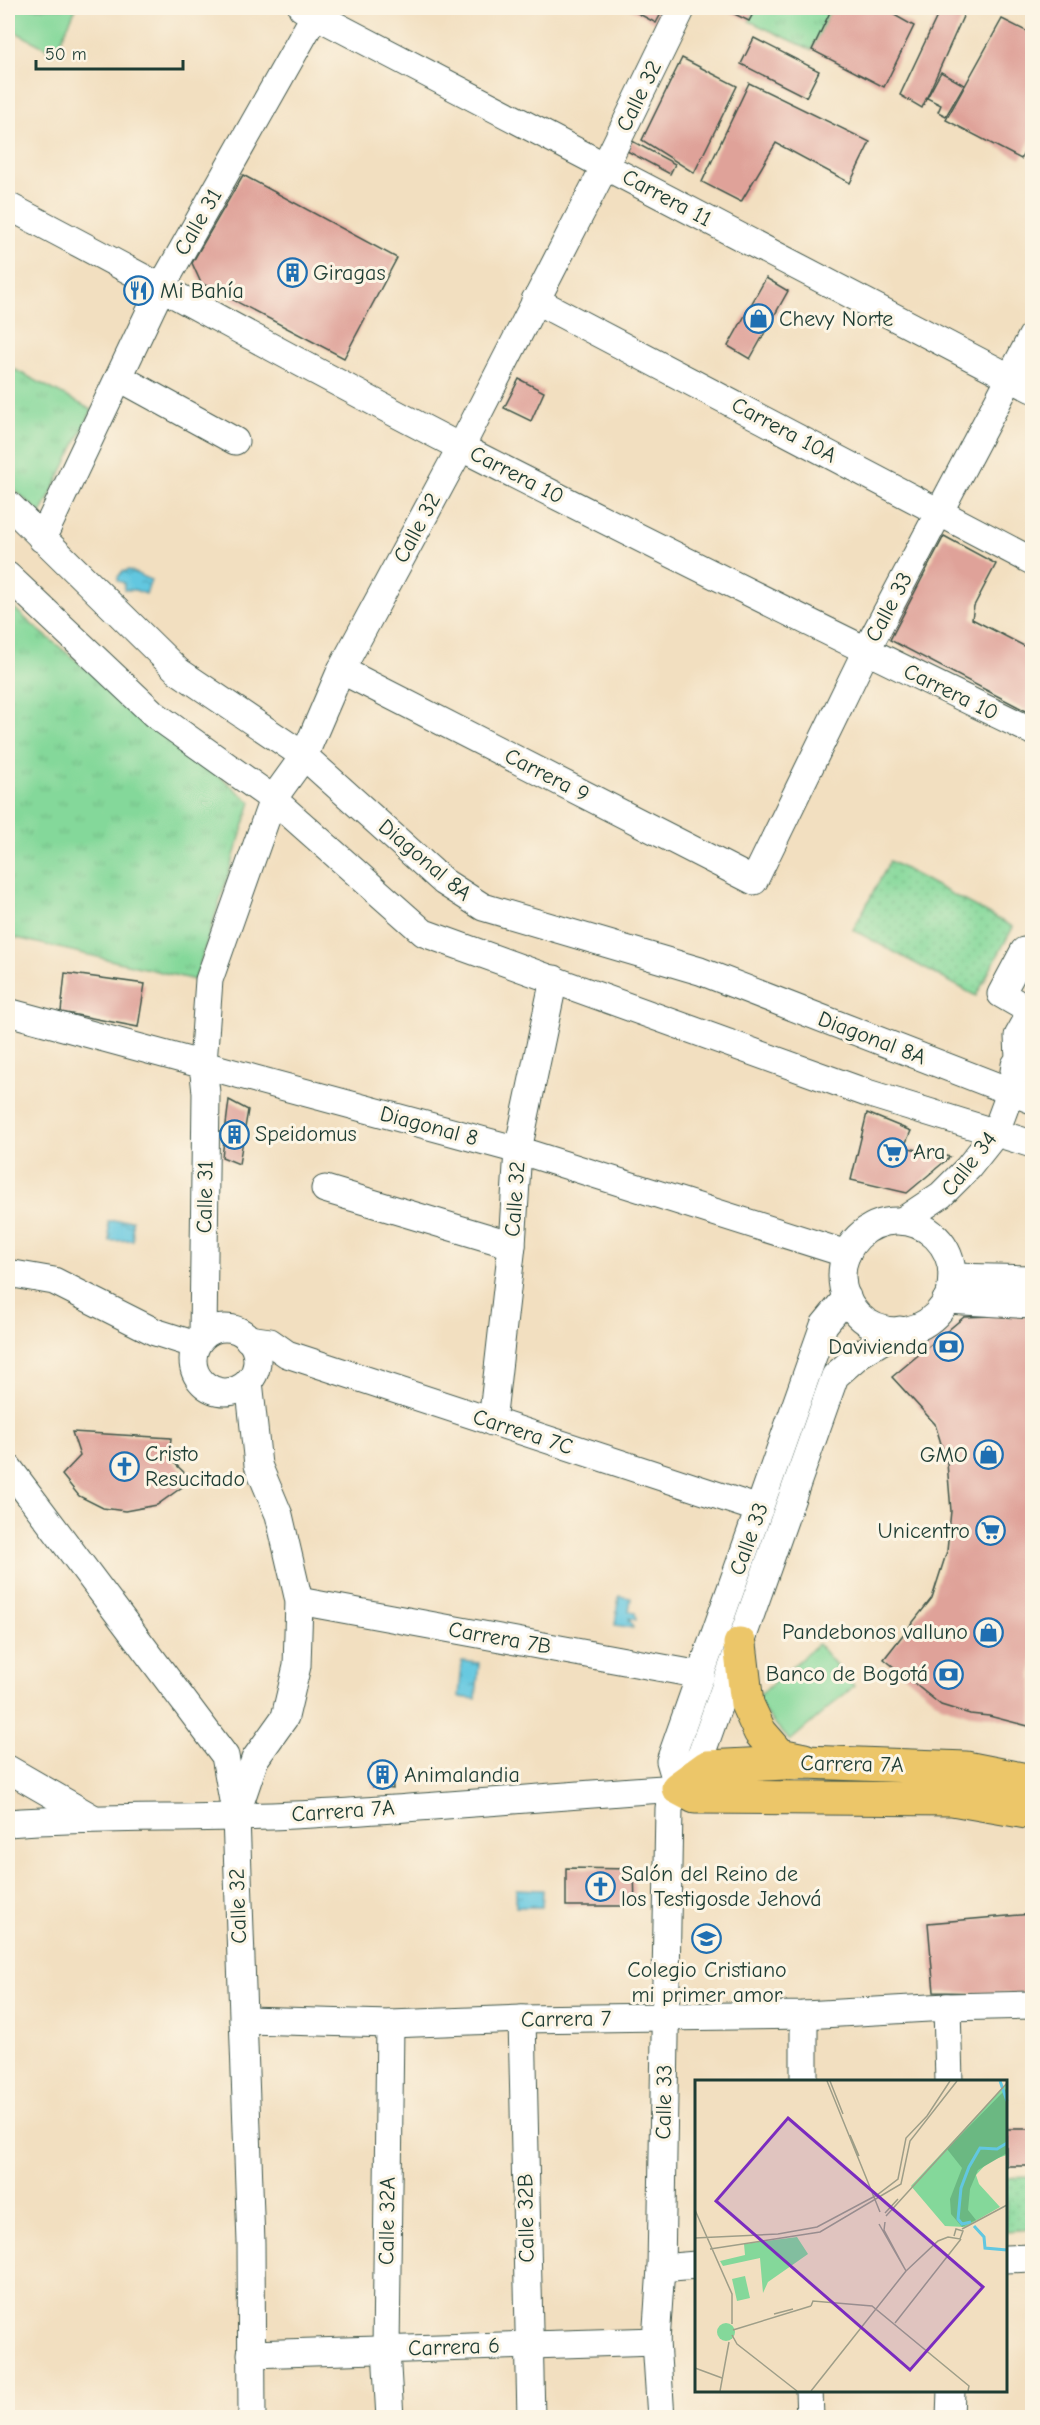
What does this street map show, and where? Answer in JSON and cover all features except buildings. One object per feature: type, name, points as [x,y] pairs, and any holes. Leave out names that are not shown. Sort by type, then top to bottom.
[{"type":"main road","points":[[740,1644],[747,1704],[759,1732],[780,1755],[818,1762]]},
{"type":"main road","name":"Carrera 7A","points":[[1032,1781],[966,1768],[818,1762],[707,1767],[678,1788],[695,1797],[952,1798],[1032,1813]]},
{"type":"street","name":"Calle 32","points":[[203,1065],[209,980],[273,799],[304,756],[340,670],[461,447],[605,166],[682,8]]},
{"type":"street","name":"Carrera 11","points":[[312,10],[605,166],[1022,383]]},
{"type":"street","name":"Calle 31","points":[[42,539],[162,286],[312,10]]},
{"type":"street","name":"Carrera 10","points":[[8,206],[461,447],[866,651],[1032,731]]},
{"type":"street","name":"Carrera 10A","points":[[535,300],[1032,561]]},
{"type":"street","name":"Calle 33","points":[[754,881],[866,651],[939,512],[1022,383],[1032,336]]},
{"type":"street","points":[[120,378],[236,441]]},
{"type":"street","name":"Diagonal 8A","points":[[8,504],[178,671],[304,756],[444,882],[483,908],[700,971],[1022,1096]]},
{"type":"street","points":[[8,576],[154,714],[273,799],[424,933],[867,1093],[1032,1144]]},
{"type":"street","name":"Carrera 9","points":[[340,670],[754,881]]},
{"type":"street","points":[[1032,954],[1024,951],[1001,994],[1032,1011]]},
{"type":"street","name":"Calle 32","points":[[492,1422],[512,1245],[518,1150],[554,979]]},
{"type":"street","name":"Calle 34","points":[[934,1236],[941,1195],[969,1168],[1022,1096],[1015,1065],[1025,1055],[1018,1035],[1032,1011]]},
{"type":"street","name":"Diagonal 8","points":[[8,1012],[518,1150],[847,1254]]},
{"type":"street","name":"Calle 31","points":[[199,1341],[203,1293],[206,1094],[203,1065]]},
{"type":"street","points":[[325,1189],[512,1245]]},
{"type":"street","points":[[902,1221],[941,1195]]},
{"type":"street","points":[[902,1221],[913,1224],[934,1236],[950,1262],[949,1289],[937,1314],[924,1323],[900,1330],[878,1327],[864,1320],[847,1297],[842,1278],[847,1254],[856,1239],[869,1229],[885,1222],[902,1221]]},
{"type":"street","points":[[8,1273],[54,1281],[155,1332],[199,1341]]},
{"type":"street","points":[[949,1289],[1032,1279]]},
{"type":"street","points":[[949,1289],[1032,1305]]},
{"type":"street","points":[[203,1293],[246,1353],[258,1465],[282,1524],[299,1601],[297,1666],[285,1717],[255,1759],[236,1817]]},
{"type":"street","name":"Calle 33","points":[[678,1788],[670,1761],[824,1325],[847,1297]]},
{"type":"street","points":[[198,1377],[193,1367],[199,1341],[213,1330],[246,1353]]},
{"type":"street","name":"Calle 33","points":[[661,2418],[656,2341],[661,2268],[669,1808],[678,1788],[701,1755],[835,1376],[860,1354],[900,1330]]},
{"type":"street","points":[[155,1332],[198,1377],[212,1389],[220,1392],[231,1392],[246,1353]]},
{"type":"street","name":"Carrera 7C","points":[[246,1353],[287,1354],[759,1509]]},
{"type":"street","points":[[220,1392],[237,1420],[255,1442]]},
{"type":"street","name":"Calle 32","points":[[8,1467],[225,1756],[236,1817],[251,2243],[252,2418]]},
{"type":"street","name":"Carrera 7B","points":[[299,1601],[701,1675]]},
{"type":"street","points":[[8,1769],[90,1817]]},
{"type":"street","name":"Carrera 7A","points":[[8,1822],[90,1817],[200,1819],[294,1815],[678,1788]]},
{"type":"street","name":"Carrera 7","points":[[243,2020],[390,2024],[522,2019],[804,2015],[1032,2005]]},
{"type":"street","points":[[947,2007],[949,2080]]},
{"type":"street","points":[[804,2015],[804,2080]]},
{"type":"street","name":"Calle 32B","points":[[522,2019],[531,2418]]},
{"type":"street","name":"Calle 32A","points":[[390,2024],[386,2350],[390,2418]]},
{"type":"street","points":[[1007,2259],[1032,2258]]},
{"type":"street","points":[[661,2268],[695,2265]]},
{"type":"street","name":"Carrera 6","points":[[251,2354],[656,2341]]},
{"type":"street","points":[[809,2392],[810,2418]]},
{"type":"street","points":[[950,2418],[951,2392]]},
{"type":"green space","points":[[8,8],[76,8],[55,53],[8,28]]},
{"type":"green space","points":[[756,8],[832,8],[812,50],[749,21]]},
{"type":"green space","points":[[8,366],[92,410],[41,514],[8,484]]},
{"type":"green space","points":[[8,602],[30,623],[251,802],[195,980],[8,936]]},
{"type":"green space","points":[[890,861],[1013,927],[976,996],[853,930]]},
{"type":"green space","points":[[818,1644],[854,1686],[790,1741],[754,1700]]},
{"type":"green space","points":[[1032,2177],[1032,2229],[1007,2231],[1007,2178]]},
{"type":"water","points":[[129,570],[151,580],[146,594],[135,590],[124,590],[124,583],[118,581],[118,577],[122,572]]},
{"type":"water","points":[[132,1220],[133,1240],[110,1241],[108,1221]]},
{"type":"water","points":[[619,1596],[631,1598],[629,1611],[635,1612],[636,1620],[629,1618],[633,1628],[615,1625]]},
{"type":"water","points":[[462,1661],[479,1663],[476,1699],[459,1697]]},
{"type":"water","points":[[516,1889],[543,1890],[542,1907],[516,1907]]},
{"type":"place","name":"Giragas","points":[[292,273]]},
{"type":"place","name":"Mi Bahía","points":[[139,291]]},
{"type":"place","name":"Chevy Norte","points":[[758,319]]},
{"type":"place","name":"Speidomus","points":[[234,1134]]},
{"type":"place","name":"Ara","points":[[892,1152]]},
{"type":"place","name":"Davivienda","points":[[949,1347]]},
{"type":"place","name":"GMO","points":[[989,1455]]},
{"type":"place","name":"Cristo Resucitado","points":[[124,1467]]},
{"type":"place","name":"Unicentro","points":[[991,1531]]},
{"type":"place","name":"Pandebonos valluno","points":[[989,1632]]},
{"type":"place","name":"Banco de Bogotá","points":[[949,1674]]},
{"type":"place","name":"Animalandia","points":[[383,1775]]},
{"type":"place","name":"Salón del Reino de los Testigosde Jehová","points":[[600,1887]]},
{"type":"place","name":"Colegio Cristiano mi primer amor","points":[[707,1938]]}]
